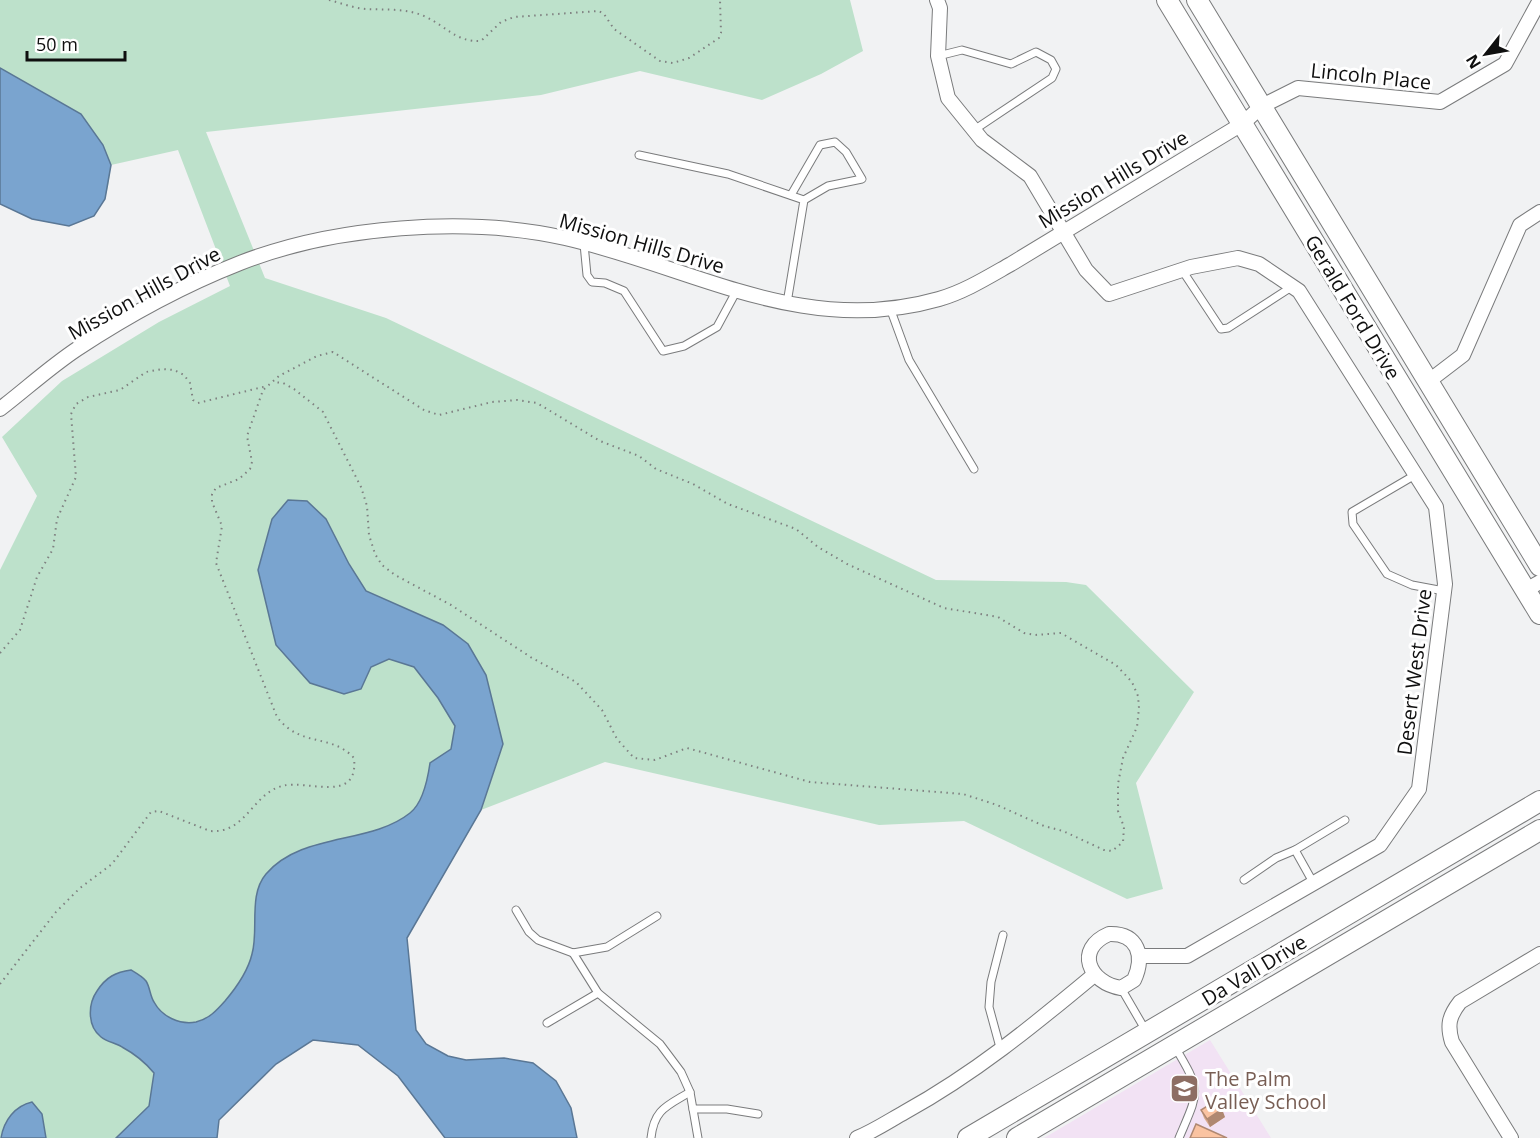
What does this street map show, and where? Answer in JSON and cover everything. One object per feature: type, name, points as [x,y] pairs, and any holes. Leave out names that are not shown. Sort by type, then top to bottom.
[{"type":"main road","name":"Gerald Ford Drive","points":[[1167,0],[1513,569],[1533,586],[1540,614]]},
{"type":"main road","name":"Gerald Ford Drive","points":[[1197,0],[1538,558]]},
{"type":"main road","name":"Da Vall Drive","points":[[968,1138],[1540,801]]},
{"type":"main road","name":"Da Vall Drive","points":[[1017,1138],[1540,830]]},
{"type":"street","points":[[937,0],[940,8],[938,56],[948,98],[982,140],[1030,176],[1064,232]]},
{"type":"street","name":"Lincoln Place","points":[[1262,106],[1298,88],[1440,102],[1505,64],[1539,0]]},
{"type":"street","name":"Mission Hills Drive","points":[[0,409],[77,350],[172,294],[241,262],[292,248],[391,229],[478,226],[565,238],[787,306],[850,312],[890,308],[939,299],[977,284],[1242,123],[1262,106]]},
{"type":"street","points":[[1429,381],[1463,355],[1520,225],[1540,212]]},
{"type":"street","name":"Desert West Drive","points":[[1064,232],[1086,270],[1109,294],[1182,270],[1238,258],[1259,264],[1293,286],[1299,291],[1436,507],[1444,591],[1419,789],[1380,845],[1187,956],[1141,956]]},
{"type":"street","points":[[1513,569],[1538,558]]},
{"type":"street","points":[[1109,934],[1126,936],[1138,948],[1141,956],[1134,980],[1121,988],[1100,981],[1090,967],[1090,950],[1095,943],[1109,934]]},
{"type":"street","points":[[1511,1138],[1452,1042],[1448,1029],[1450,1014],[1460,1002],[1540,954]]},
{"type":"street","points":[[856,1138],[946,1090],[1001,1051],[1094,975]]},
{"type":"lane","points":[[938,56],[962,50],[1011,64],[1036,52],[1051,60],[1056,69],[1052,78],[974,130]]},
{"type":"lane","points":[[791,195],[820,145],[835,142],[846,152],[862,179],[828,186],[804,200]]},
{"type":"lane","points":[[639,155],[728,174],[804,200]]},
{"type":"lane","points":[[787,306],[804,200]]},
{"type":"lane","points":[[584,244],[587,275],[592,282],[605,283],[624,291],[663,351],[684,346],[717,327],[737,290]]},
{"type":"lane","points":[[1182,270],[1221,329],[1228,327],[1293,286]]},
{"type":"lane","points":[[890,308],[909,360],[974,469]]},
{"type":"lane","points":[[1415,476],[1352,512],[1353,524],[1387,574],[1412,585],[1444,591]]},
{"type":"lane","points":[[1244,880],[1276,858],[1295,850],[1344,819]]},
{"type":"lane","points":[[1295,850],[1314,884]]},
{"type":"lane","points":[[516,910],[529,932],[538,940],[573,953],[607,947],[657,916]]},
{"type":"lane","points":[[1001,1051],[989,1007],[991,982],[1003,935]]},
{"type":"lane","points":[[573,953],[598,993],[660,1044],[681,1072],[690,1092],[698,1138]]},
{"type":"lane","points":[[1121,988],[1148,1033]]},
{"type":"lane","points":[[547,1023],[598,993]]},
{"type":"lane","points":[[1174,1046],[1192,1076],[1196,1099],[1179,1138]]},
{"type":"lane","points":[[651,1138],[656,1116],[662,1109],[690,1092]]},
{"type":"lane","points":[[693,1109],[727,1109],[758,1114]]},
{"type":"path","points":[[329,0],[359,8],[381,8],[425,16],[451,35],[469,41],[481,41],[501,22],[514,17],[599,11],[604,14],[614,29],[651,56],[674,63],[689,58],[719,38],[721,33],[720,0]]},
{"type":"path","points":[[0,653],[20,630],[37,577],[53,549],[57,519],[76,477],[71,414],[76,404],[88,397],[120,390],[146,372],[162,369],[174,370],[184,375],[190,382],[193,400],[198,403],[267,386],[279,376],[317,356],[333,352],[424,410],[439,415],[492,402],[517,400],[537,403],[600,441],[639,456],[656,469],[693,484],[728,504],[796,529],[847,564],[944,608],[998,617],[1024,633],[1035,635],[1061,633],[1116,665],[1132,682],[1138,696],[1137,728],[1123,758],[1118,784],[1118,811],[1124,827],[1122,842],[1112,851],[1104,850],[1063,831],[1044,826],[997,805],[963,794],[810,782],[687,748],[655,760],[634,758],[617,739],[602,710],[576,682],[532,658],[452,604],[382,565],[375,554],[369,535],[368,506],[361,487],[322,412],[283,382],[274,382]]},
{"type":"path","points":[[0,984],[56,912],[80,888],[112,864],[151,812],[159,810],[210,831],[219,832],[244,820],[270,791],[278,787],[287,785],[335,787],[345,784],[352,776],[354,758],[347,750],[288,731],[277,717],[216,563],[222,526],[212,502],[212,494],[225,483],[245,476],[250,469],[252,462],[247,436],[267,386]]},
{"type":"shaded area","name":"The Palm Valley School","points":[[1210,1040],[1271,1138],[1044,1138]]},
{"type":"green space","points":[[0,0],[850,0],[863,51],[821,74],[762,100],[640,71],[541,95],[206,132],[265,278],[386,318],[936,580],[1066,582],[1086,585],[1194,692],[1136,783],[1163,889],[1127,899],[964,821],[879,825],[605,762],[481,810],[407,938],[416,1030],[426,1044],[448,1056],[466,1060],[504,1058],[533,1063],[556,1081],[571,1108],[577,1138],[445,1138],[398,1076],[358,1045],[313,1040],[276,1064],[219,1120],[217,1138],[0,1138],[0,570],[37,496],[2,437],[62,381],[159,322],[230,286],[178,150],[111,165],[108,188],[103,201],[94,214],[83,221],[56,224],[27,216],[0,204]]},
{"type":"water","points":[[0,68],[81,114],[103,145],[111,165],[105,199],[94,216],[69,226],[32,219],[0,204]]},
{"type":"water","points":[[288,500],[307,501],[326,519],[366,591],[443,625],[468,644],[486,675],[503,744],[481,810],[407,938],[416,1030],[426,1044],[448,1056],[466,1060],[504,1058],[533,1063],[556,1081],[571,1108],[577,1138],[445,1138],[398,1076],[358,1045],[313,1040],[276,1064],[219,1120],[217,1138],[116,1138],[149,1106],[154,1073],[135,1055],[103,1039],[96,1032],[90,1015],[94,996],[100,986],[112,976],[131,970],[146,981],[157,1007],[172,1019],[190,1023],[201,1021],[209,1016],[229,996],[248,967],[254,945],[257,892],[266,874],[281,861],[298,851],[376,830],[410,813],[422,796],[430,763],[451,749],[455,726],[438,698],[414,667],[389,659],[371,667],[361,689],[344,694],[310,683],[276,645],[258,570],[272,519]]},
{"type":"water","points":[[32,1102],[42,1114],[46,1138],[1,1138],[11,1115],[20,1107]]},
{"type":"building","points":[[1217,1100],[1222,1109],[1207,1119],[1201,1110]]},
{"type":"building","points":[[1196,1124],[1227,1138],[1190,1138]]},
{"type":"place","name":"The Palm Valley School","points":[[1184,1089]]}]
